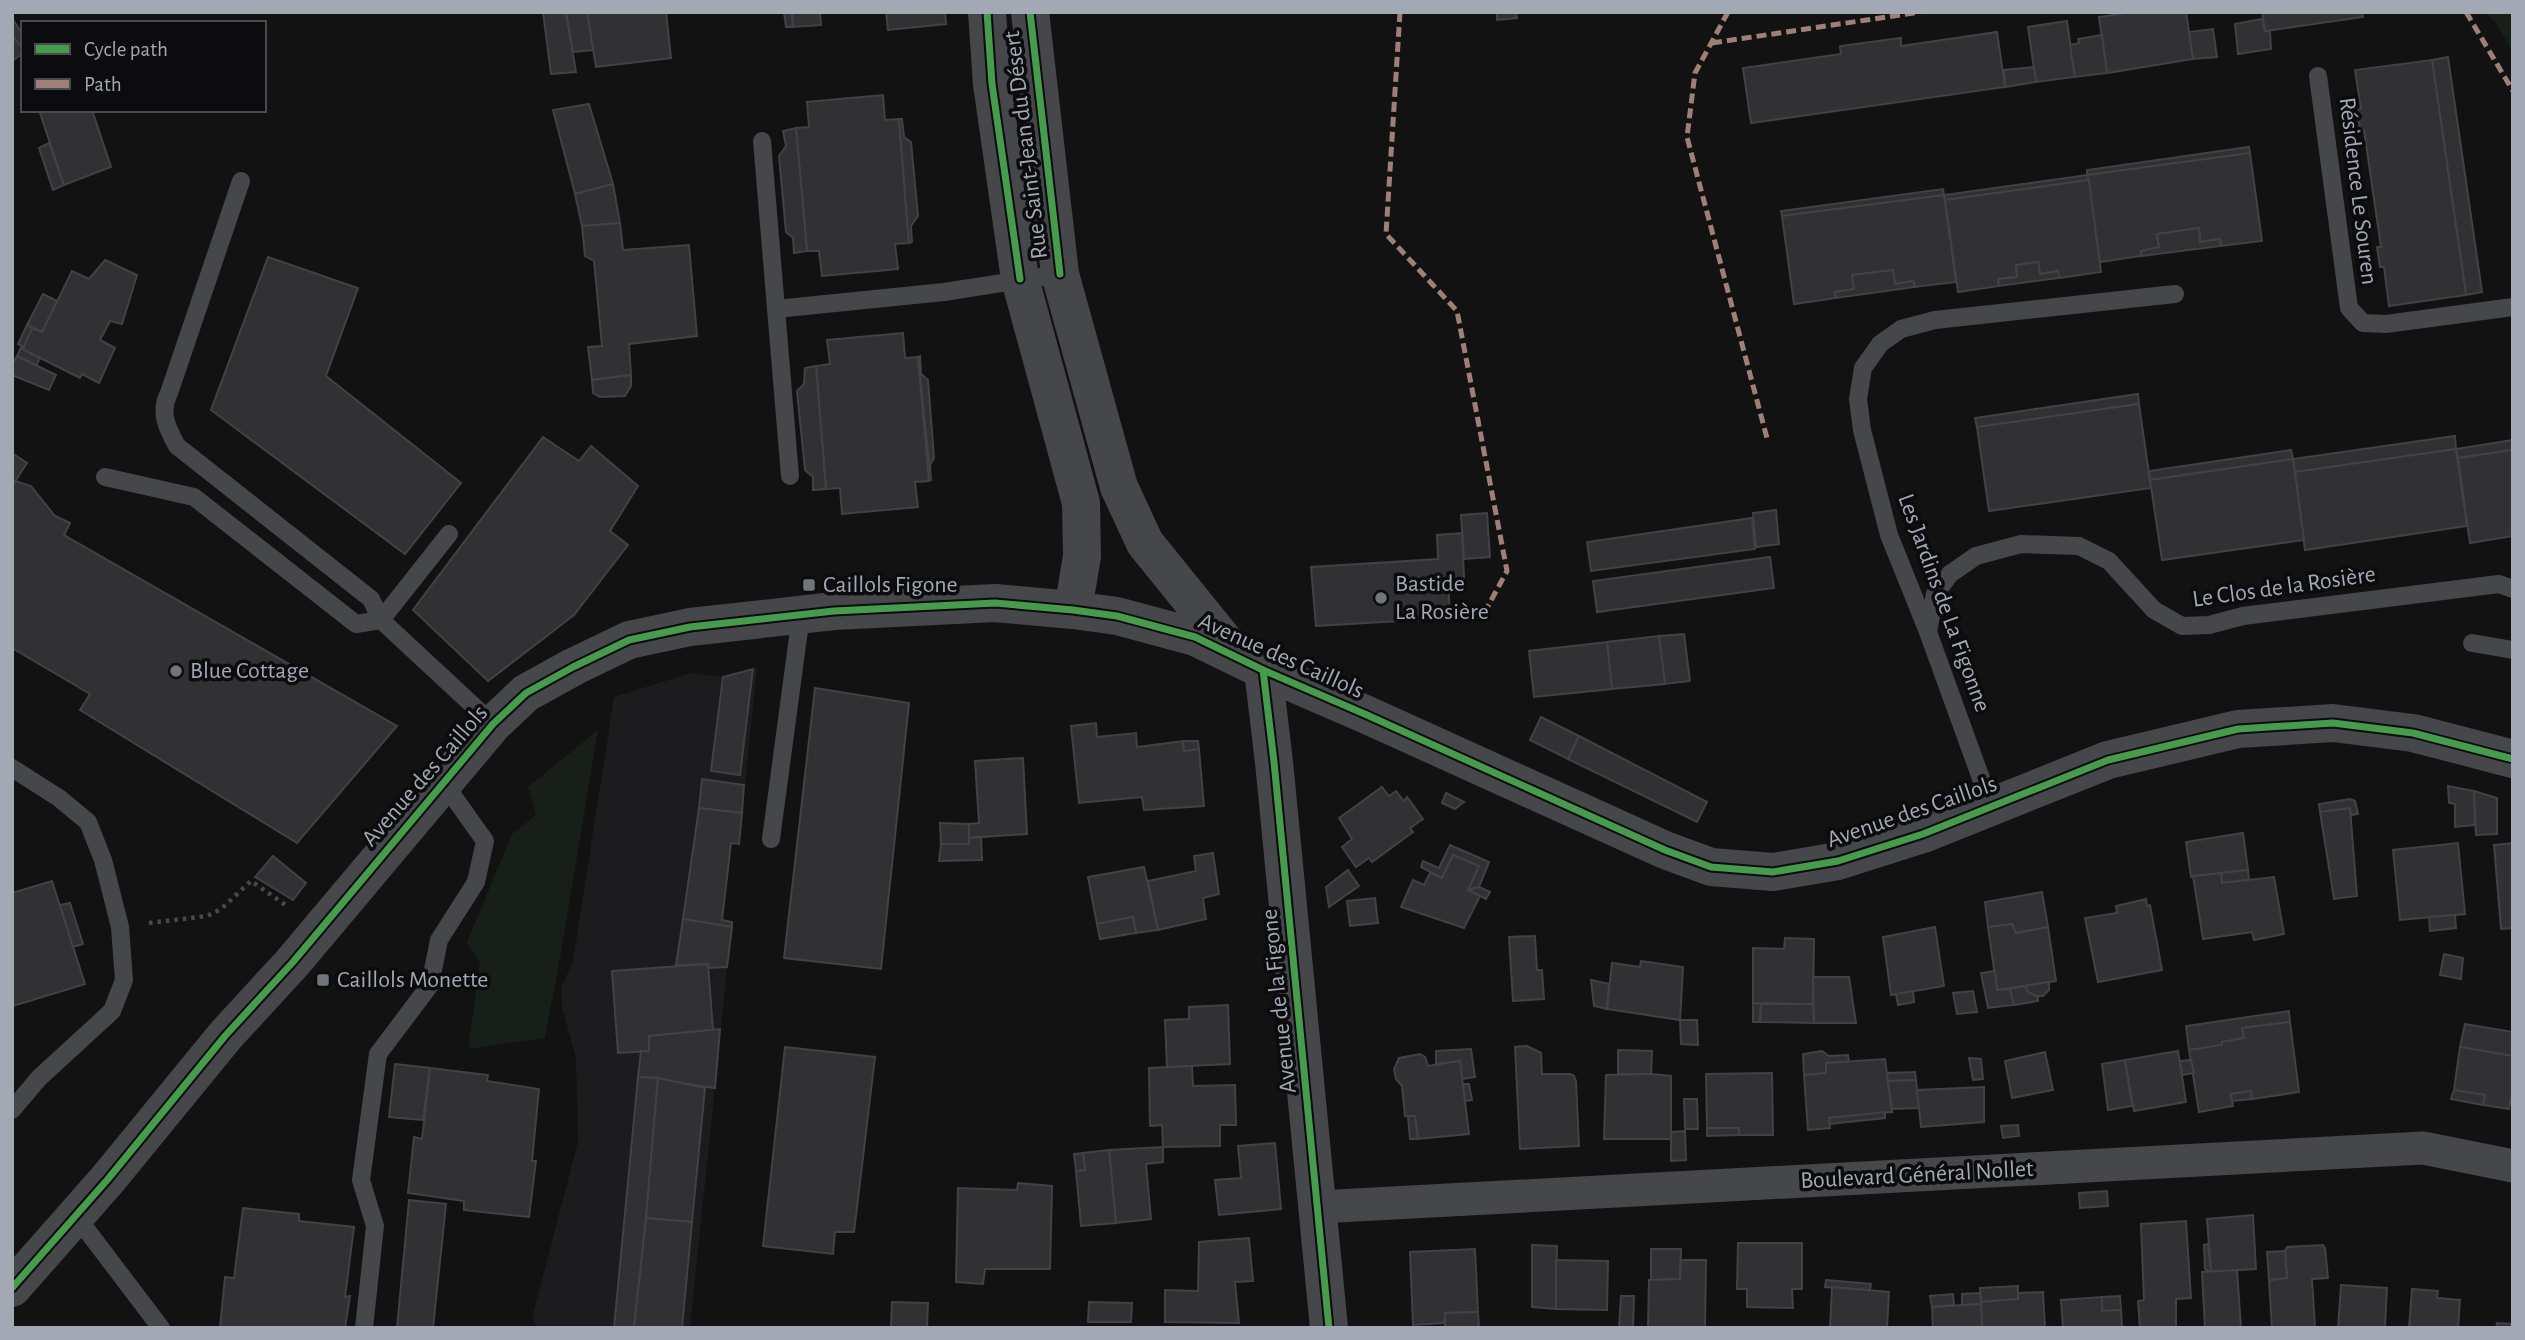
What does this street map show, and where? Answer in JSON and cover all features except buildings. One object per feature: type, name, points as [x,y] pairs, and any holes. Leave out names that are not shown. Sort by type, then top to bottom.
[{"type":"street","name":"Rue Saint-Jean du Désert","points":[[986,12],[992,84],[1020,279],[1080,503],[1082,556],[1073,610]]},
{"type":"street","name":"Rue Saint-Jean du Désert","points":[[1030,12],[1060,274],[1119,487],[1145,543],[1250,664]]},
{"type":"street","name":"Avenue des Caillols","points":[[12,1288],[493,724],[526,693],[629,640],[690,626],[801,615],[995,603],[1118,616],[1195,637],[1631,836],[1711,867],[1773,872],[1838,861],[1923,834],[2108,760],[2238,729],[2333,723],[2413,733],[2513,759]]},
{"type":"street","name":"Avenue de la Figone","points":[[1250,664],[1274,762],[1329,1328]]},
{"type":"street","name":"Boulevard Général Nollet","points":[[1318,1207],[2423,1148],[2513,1166]]},
{"type":"lane","name":"Résidence Le Souren","points":[[2318,76],[2348,308],[2363,323],[2386,324],[2513,307]]},
{"type":"lane","points":[[762,141],[790,476]]},
{"type":"lane","points":[[241,181],[169,393],[162,405],[167,427],[177,446],[371,599],[381,620],[493,724]]},
{"type":"lane","points":[[776,309],[944,292],[1060,274]]},
{"type":"lane","name":"Les Jardins de La Figonne","points":[[1991,806],[1928,632],[1889,534],[1862,430],[1857,399],[1863,368],[1880,344],[1901,329],[1935,320],[2175,294]]},
{"type":"lane","points":[[105,477],[194,497],[356,624],[381,620],[449,534]]},
{"type":"lane","name":"Le Clos de la Rosière","points":[[1928,632],[1935,594],[1950,574],[1976,556],[2021,544],[2079,546],[2109,561],[2154,610],[2182,626],[2210,625],[2243,616],[2499,584],[2513,589]]},
{"type":"lane","points":[[771,839],[801,615]]},
{"type":"lane","points":[[2472,643],[2513,650]]},
{"type":"lane","points":[[12,768],[59,798],[88,821],[103,860],[121,927],[124,980],[112,1011],[39,1078],[12,1110]]},
{"type":"lane","points":[[364,1328],[375,1226],[361,1180],[379,1054],[430,985],[439,940],[476,882],[485,841],[443,782]]},
{"type":"lane","points":[[76,1216],[161,1328]]},
{"type":"path","points":[[121,927],[207,916],[221,909],[251,881],[320,929]]},
{"type":"shaded area","points":[[2486,12],[2513,12],[2513,52],[2498,26]]},
{"type":"shaded area","points":[[757,668],[739,844],[731,843],[722,920],[732,922],[690,1328],[537,1328],[532,1318],[578,1142],[576,1058],[562,1007],[561,988],[573,961],[614,697],[691,673],[723,677]]},
{"type":"shaded area","points":[[598,730],[545,1038],[468,1049],[480,963],[467,942],[512,834],[536,815],[528,787]]},
{"type":"marked path","points":[[1400,12],[1386,234],[1457,311],[1507,571],[1481,619]]},
{"type":"marked path","points":[[1728,12],[1695,73],[1687,137],[1768,442]]},
{"type":"marked path","points":[[1712,43],[1920,12]]},
{"type":"marked path","points":[[2466,12],[2513,91]]},
{"type":"cycle path","points":[[987,12],[992,84],[1020,279]]},
{"type":"cycle path","points":[[1030,12],[1060,274]]},
{"type":"cycle path","points":[[12,1288],[108,1179],[225,1036],[293,962],[493,724],[526,693],[573,667],[629,640],[690,627],[834,611],[995,603],[1117,616],[1195,637],[1665,850],[1711,867],[1773,872],[1838,861],[1923,834],[2108,760],[2238,729],[2333,723],[2413,733],[2513,759]]},
{"type":"cycle path","points":[[1263,670],[1329,1328]]},
{"type":"place","name":"Caillols Figone","points":[[809,585]]},
{"type":"place","name":"Bastide La Rosière","points":[[1381,598]]},
{"type":"place","name":"Blue Cottage","points":[[176,671]]},
{"type":"place","name":"Caillols Monette","points":[[323,980]]}]
